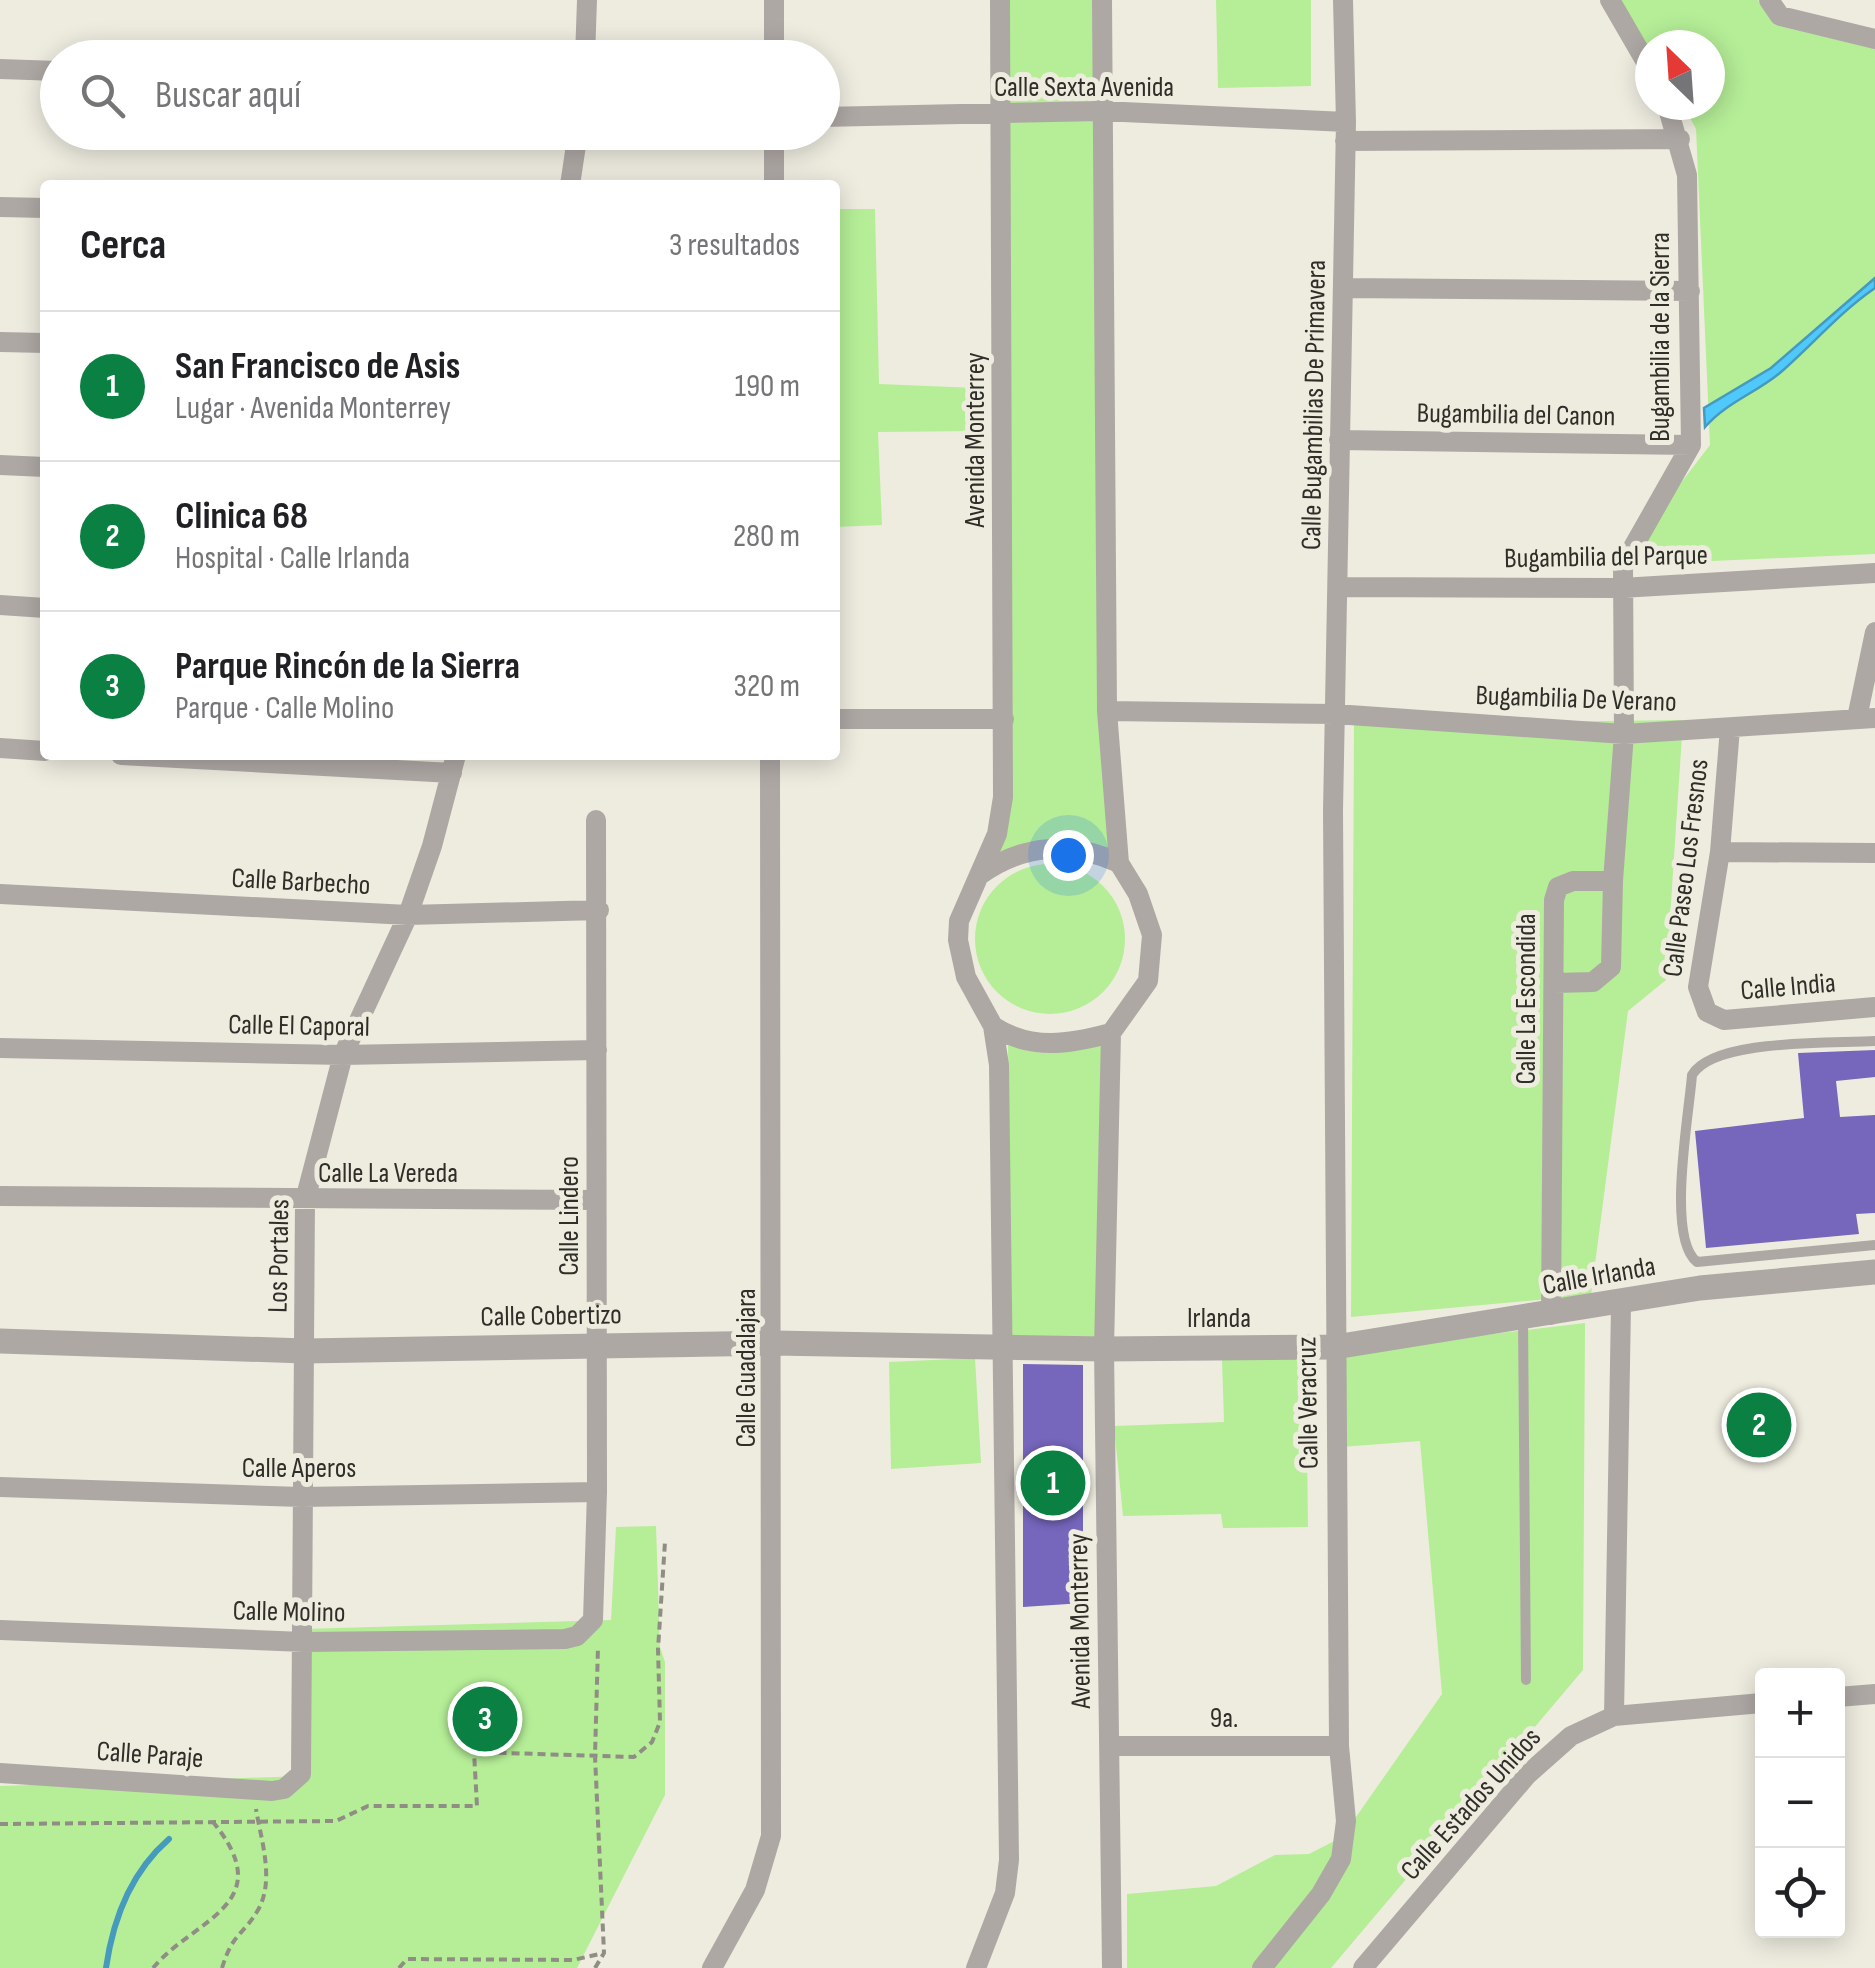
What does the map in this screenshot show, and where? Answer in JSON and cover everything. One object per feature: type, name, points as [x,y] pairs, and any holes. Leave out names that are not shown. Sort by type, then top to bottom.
[{"type":"street","points":[[586,40],[587,0]]},
{"type":"street","points":[[774,0],[774,40]]},
{"type":"street","name":"Avenida Monterrey","points":[[976,1968],[1005,1893],[1009,1860],[1000,1097],[993,1026],[978,1006],[960,955],[960,921],[997,834],[1003,797],[1000,0]]},
{"type":"street","points":[[993,1026],[1011,1038],[1032,1044],[1080,1041],[1112,1033],[1148,980],[1152,934],[1138,894],[1119,863],[1107,711],[1102,0]]},
{"type":"street","name":"Calle Bugambilias De Primavera","points":[[1333,812],[1346,131],[1343,0]]},
{"type":"street","points":[[1610,0],[1635,43]]},
{"type":"street","points":[[1774,8],[1875,39]]},
{"type":"street","points":[[0,68],[40,70]]},
{"type":"street","name":"Calle Sexta Avenida","points":[[840,117],[1101,111],[1346,131],[1680,140]]},
{"type":"street","name":"Bugambilia de la Sierra","points":[[1624,734],[1621,588],[1628,551],[1685,463],[1691,445],[1688,175],[1673,120]]},
{"type":"street","points":[[571,180],[575,150]]},
{"type":"street","points":[[774,150],[774,180]]},
{"type":"street","points":[[0,208],[40,208]]},
{"type":"street","points":[[1342,288],[1690,291]]},
{"type":"street","points":[[0,342],[40,343]]},
{"type":"street","name":"Bugambilia del Canon","points":[[1339,440],[1691,445]]},
{"type":"street","points":[[0,465],[40,467]]},
{"type":"street","name":"Bugambilia del Parque","points":[[1339,588],[1621,588],[1875,573]]},
{"type":"street","points":[[0,605],[40,608]]},
{"type":"street","points":[[1866,718],[1875,632]]},
{"type":"street","name":"Bugambilia De Verano","points":[[1107,711],[1335,714],[1624,734],[1866,718]]},
{"type":"street","points":[[840,718],[1004,719]]},
{"type":"street","name":"Calle Paseo Los Fresnos","points":[[1707,1012],[1698,987],[1720,852],[1730,728]]},
{"type":"street","points":[[1554,983],[1592,982],[1611,966],[1624,734]]},
{"type":"street","points":[[0,748],[40,751]]},
{"type":"street","points":[[305,760],[453,764]]},
{"type":"street","name":"Calle Guadalajara","points":[[712,1968],[754,1890],[772,1836],[770,760]]},
{"type":"street","name":"Los Portales","points":[[294,1782],[304,1762],[305,1200],[343,1055],[408,916],[453,764]]},
{"type":"street","name":"Calle Veracruz","points":[[1262,1968],[1321,1894],[1341,1859],[1346,1821],[1339,1746],[1333,812]]},
{"type":"street","name":"Calle Lindero","points":[[581,1631],[593,1620],[596,1606],[596,820]]},
{"type":"street","points":[[980,876],[998,862],[1029,850],[1082,849],[1119,863]]},
{"type":"street","points":[[1720,852],[1875,852]]},
{"type":"street","name":"Calle La Escondida","points":[[1551,1315],[1554,900],[1558,887],[1573,881],[1613,881]]},
{"type":"street","name":"Calle Barbecho","points":[[0,894],[408,916],[599,910]]},
{"type":"street","name":"Calle India","points":[[1707,1012],[1724,1020],[1875,1007]]},
{"type":"street","name":"Avenida Monterrey","points":[[1112,1033],[1104,1349],[1112,1968]]},
{"type":"street","name":"Calle El Caporal","points":[[0,1048],[343,1055],[597,1050]]},
{"type":"street","name":"Calle La Vereda","points":[[0,1196],[596,1200]]},
{"type":"street","name":"Calle Irlanda","points":[[1335,1348],[1700,1288],[1875,1272]]},
{"type":"street","points":[[1614,1716],[1621,1304]]},
{"type":"street","name":"Calle Cobertizo","points":[[0,1341],[305,1351],[774,1343],[1104,1349]]},
{"type":"street","name":"Irlanda","points":[[1104,1349],[1335,1348]]},
{"type":"street","name":"Calle Aperos","points":[[0,1487],[302,1497],[597,1492]]},
{"type":"street","name":"Calle Molino","points":[[0,1630],[304,1642],[581,1631]]},
{"type":"street","points":[[1845,1696],[1875,1694]]},
{"type":"street","name":"Calle Estados Unidos","points":[[1363,1968],[1527,1775],[1571,1736],[1614,1716],[1755,1705]]},
{"type":"street","name":"9a.","points":[[1110,1746],[1339,1746]]},
{"type":"street","name":"Calle Paraje","points":[[0,1773],[272,1791],[294,1782]]},
{"type":"lane","points":[[1875,1041],[1730,1051],[1698,1065],[1692,1076],[1680,1226],[1687,1254],[1697,1262],[1875,1244]]},
{"type":"lane","points":[[1523,1319],[1526,1680]]},
{"type":"path","points":[[0,1824],[336,1820],[368,1806],[476,1806],[474,1752],[634,1757],[652,1742],[660,1722],[658,1650],[666,1542]]},
{"type":"path","points":[[581,1631],[601,1650],[595,1756],[604,1953],[595,1968]]},
{"type":"path","points":[[222,1968],[230,1940],[261,1904],[266,1860],[254,1790]]},
{"type":"path","points":[[153,1968],[165,1954],[224,1913],[235,1884],[236,1858],[213,1822]]},
{"type":"path","points":[[399,1968],[407,1958],[573,1960],[604,1953]]},
{"type":"green space","points":[[1000,0],[1102,0],[1119,863],[1094,852],[998,862]]},
{"type":"green space","points":[[1216,0],[1311,0],[1311,86],[1218,88]]},
{"type":"green space","points":[[1620,0],[1758,0],[1775,25],[1875,49],[1875,554],[1643,564],[1634,558],[1637,540],[1710,445],[1696,129],[1691,120],[1725,120],[1725,30],[1638,30]]},
{"type":"green space","points":[[840,209],[875,209],[879,384],[977,388],[978,431],[878,432],[882,525],[840,527]]},
{"type":"green space","points":[[1683,720],[1666,980],[1628,1011],[1591,1295],[1351,1317],[1354,724]]},
{"type":"green space","points":[[1050,864],[1079,870],[1103,886],[1119,910],[1125,939],[1119,968],[1103,992],[1079,1008],[1050,1014],[1021,1008],[997,992],[981,968],[975,939],[981,910],[997,886],[1021,870]]},
{"type":"green space","points":[[1104,1040],[1097,1342],[1012,1340],[1008,1044],[1032,1052],[1056,1052]]},
{"type":"green space","points":[[1585,1323],[1583,1670],[1331,1968],[1127,1968],[1127,1894],[1216,1886],[1275,1855],[1309,1854],[1342,1837],[1442,1694],[1420,1441],[1341,1447],[1336,1353]]},
{"type":"green space","points":[[1306,1355],[1308,1527],[1223,1528],[1221,1514],[1123,1516],[1114,1426],[1224,1422],[1222,1360]]},
{"type":"green space","points":[[975,1358],[981,1463],[891,1469],[889,1362]]},
{"type":"green space","points":[[656,1526],[660,1647],[665,1662],[665,1795],[577,1968],[0,1968],[0,1786],[304,1776],[303,1629],[611,1620],[616,1527]]},
{"type":"water","points":[[1875,278],[1875,288],[1781,372],[1705,427],[1704,408],[1771,368]]},
{"type":"building","points":[[1875,1050],[1875,1077],[1836,1081],[1840,1117],[1875,1115],[1875,1213],[1856,1214],[1859,1234],[1706,1248],[1695,1131],[1804,1118],[1798,1053]]},
{"type":"building","points":[[1023,1364],[1083,1365],[1083,1603],[1023,1607]]},
{"type":"waterway","points":[[106,1968],[113,1932],[134,1881],[169,1839]]},
{"type":"place","name":"Clinica 68","points":[[1759,1425]]},
{"type":"place","name":"San Francisco de Asis","points":[[1053,1483]]},
{"type":"place","name":"Parque Rincón de la Sierra","points":[[485,1719]]}]
